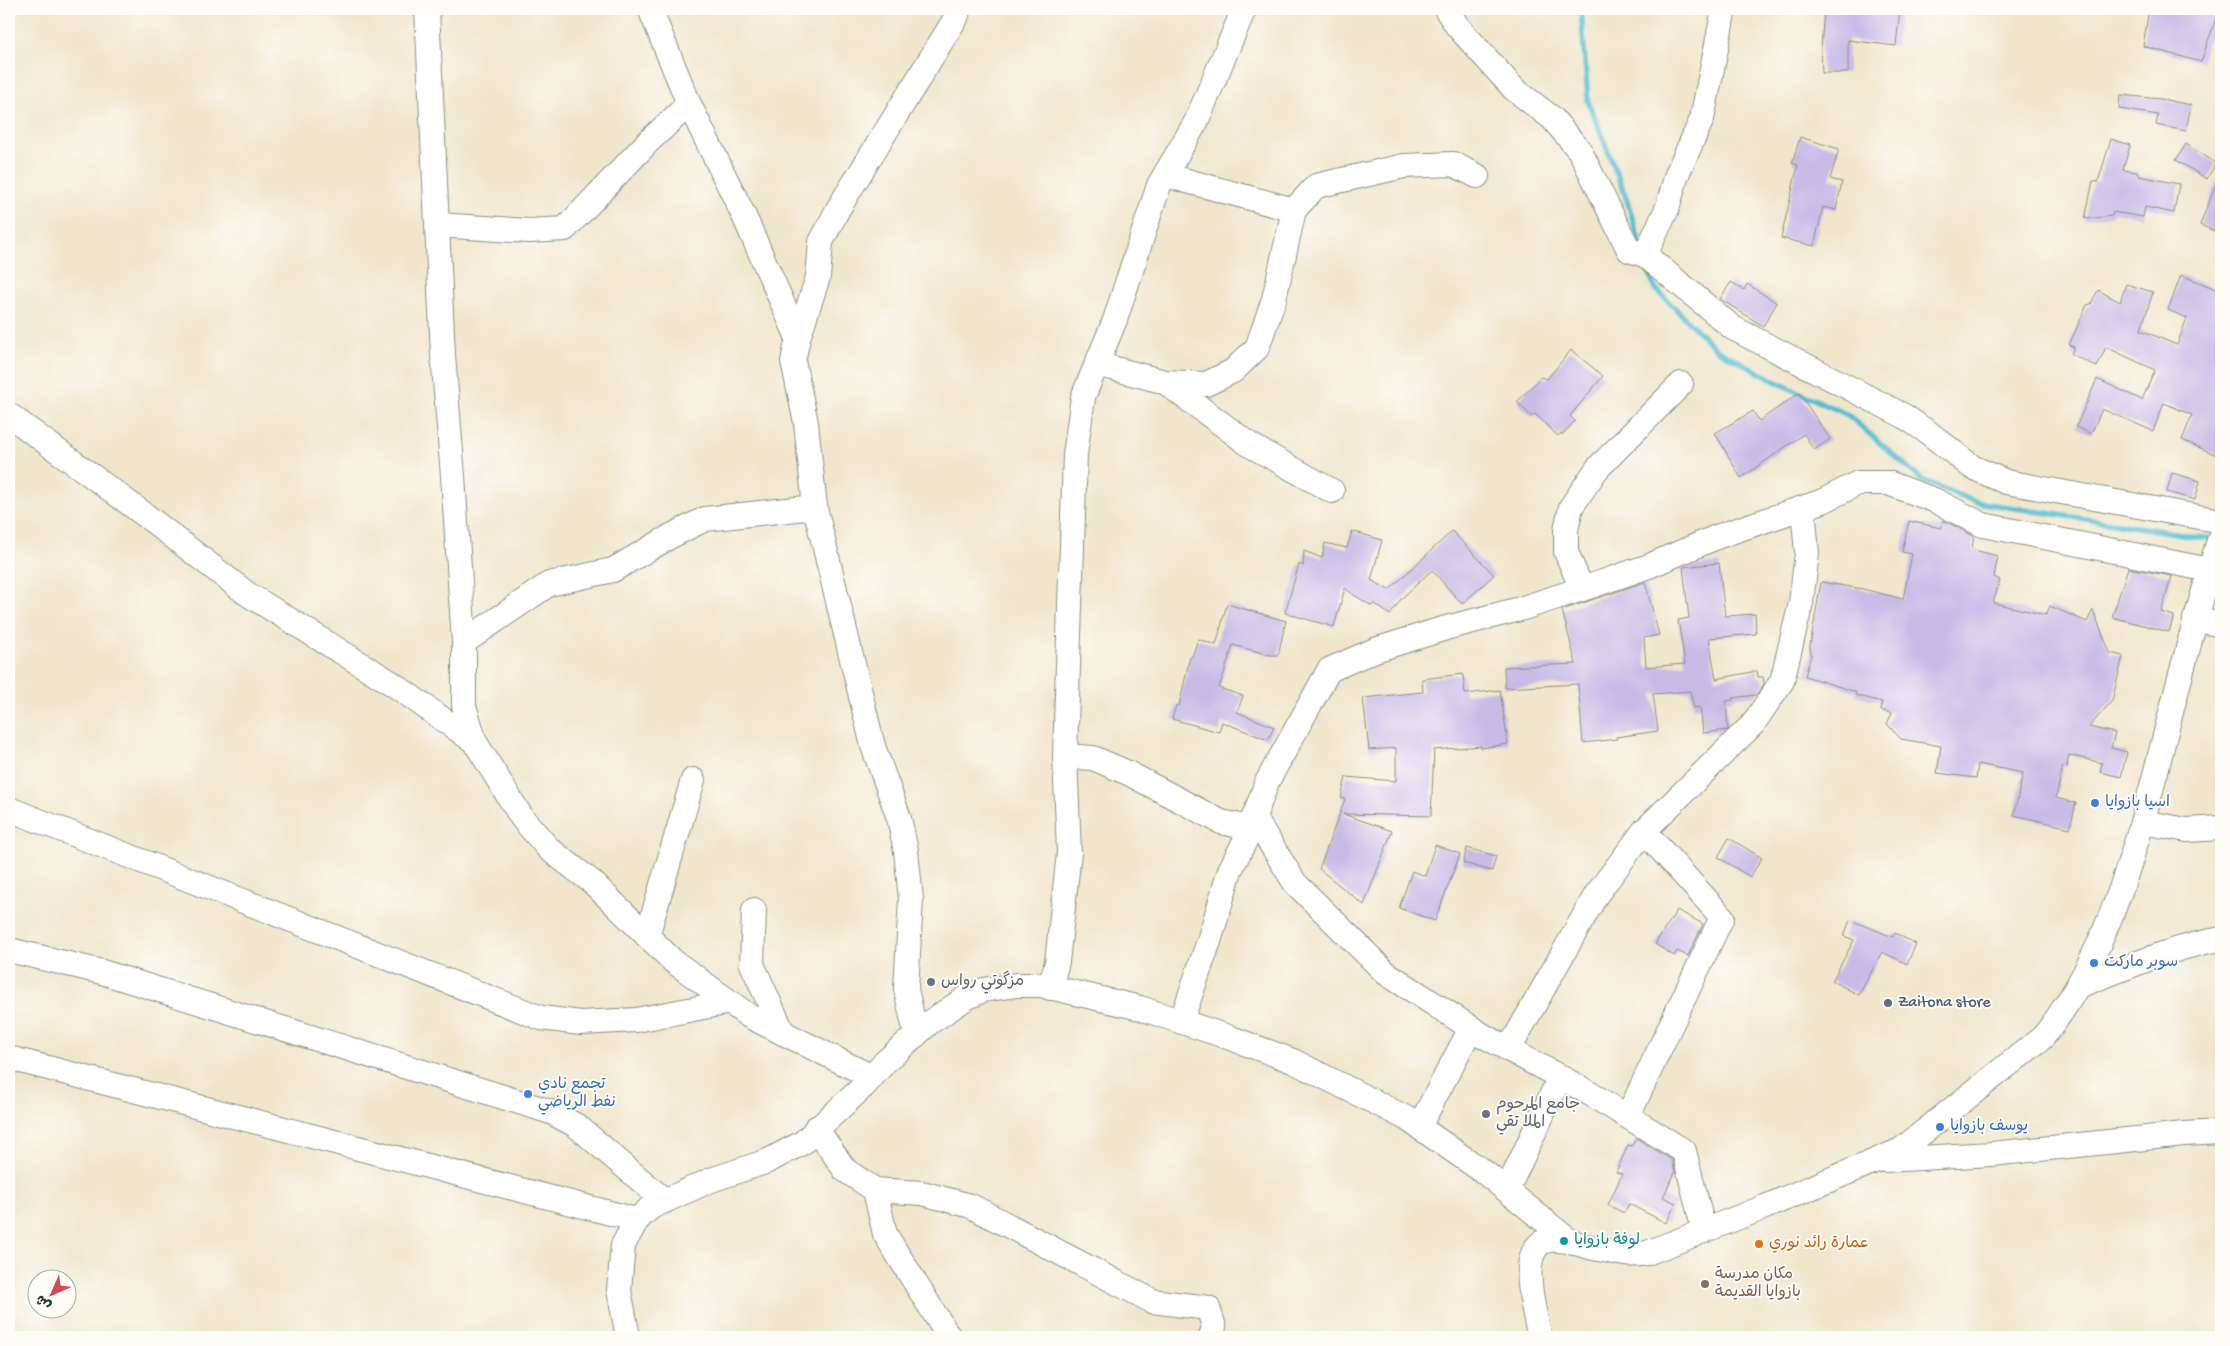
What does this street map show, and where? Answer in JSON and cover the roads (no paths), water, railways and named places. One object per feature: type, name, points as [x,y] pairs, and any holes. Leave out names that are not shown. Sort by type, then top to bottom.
[{"type":"street","points":[[427,9],[443,355],[454,476],[464,642],[464,706],[475,742],[522,818],[549,849],[592,882],[673,962],[749,1016],[872,1077]]},
{"type":"street","points":[[650,9],[689,104],[744,216],[798,338]]},
{"type":"street","points":[[916,1035],[906,989],[912,899],[900,818],[873,746],[815,507],[806,423],[793,361],[798,338],[818,277],[821,242],[838,209],[957,16],[958,9]]},
{"type":"street","points":[[1050,988],[1056,962],[1069,853],[1065,756],[1076,455],[1083,397],[1115,320],[1159,185],[1196,122],[1244,9]]},
{"type":"street","points":[[1446,9],[1458,27],[1514,89],[1552,118],[1580,152],[1629,250],[1646,255],[1733,328],[1904,416],[1929,433],[1972,468],[2006,482],[2221,521]]},
{"type":"street","points":[[1646,255],[1667,209],[1677,174],[1702,119],[1724,9]]},
{"type":"street","points":[[438,225],[529,231],[565,229],[648,142],[689,104]]},
{"type":"street","points":[[1097,364],[1164,382],[1206,384],[1233,371],[1257,348],[1274,299],[1294,210],[1316,186],[1404,166],[1453,164],[1477,176]]},
{"type":"street","points":[[1165,174],[1294,210]]},
{"type":"street","points":[[1164,382],[1250,445],[1332,491]]},
{"type":"street","points":[[1582,589],[1566,552],[1566,530],[1571,507],[1597,469],[1681,384]]},
{"type":"street","points":[[9,415],[145,515],[246,593],[393,684],[475,742]]},
{"type":"street","points":[[1181,1022],[1210,938],[1230,870],[1252,823],[1266,782],[1329,670],[1375,650],[1582,589],[1649,566],[1719,536],[1803,508],[1858,483],[1888,484],[1934,500],[1983,525],[2210,570]]},
{"type":"street","points":[[464,642],[549,584],[613,570],[671,536],[705,519],[815,507]]},
{"type":"street","points":[[1508,1049],[1596,895],[1644,831],[1753,724],[1782,681],[1802,603],[1807,553],[1803,508]]},
{"type":"street","points":[[1540,1337],[1529,1278],[1531,1258],[1535,1248],[1549,1240],[1632,1256],[1647,1253],[1901,1150],[2036,1043],[2060,1017],[2087,970],[2113,906],[2142,822],[2194,619],[2221,534]]},
{"type":"street","points":[[2194,619],[2221,625]]},
{"type":"street","points":[[1065,756],[1093,758],[1128,773],[1220,822],[1252,823]]},
{"type":"street","points":[[647,936],[692,780]]},
{"type":"street","points":[[9,809],[541,1018],[581,1023],[636,1020],[730,1002]]},
{"type":"street","points":[[2142,822],[2187,830],[2221,828]]},
{"type":"street","points":[[1252,823],[1295,883],[1386,973],[1471,1028],[1628,1116],[1684,1151],[1704,1231]]},
{"type":"street","points":[[1628,1116],[1722,918],[1644,831]]},
{"type":"street","points":[[754,910],[752,964],[783,1033]]},
{"type":"street","points":[[2078,986],[2153,958],[2221,939]]},
{"type":"street","points":[[9,950],[102,972],[551,1112],[577,1126],[665,1201]]},
{"type":"street","points":[[628,1337],[619,1290],[623,1245],[638,1220],[651,1207],[711,1180],[777,1156],[802,1143],[872,1077],[885,1062],[929,1023],[966,998],[983,990],[1017,985],[1040,985],[1090,995],[1181,1022],[1293,1061],[1419,1127],[1507,1190],[1572,1243]]},
{"type":"street","points":[[1419,1127],[1471,1028]]},
{"type":"street","points":[[9,1058],[638,1220]]},
{"type":"street","points":[[1507,1190],[1560,1077]]},
{"type":"street","points":[[816,1128],[845,1170],[875,1190],[922,1193],[971,1206],[1152,1301],[1208,1308],[1214,1327],[1212,1337]]},
{"type":"street","points":[[1878,1160],[1992,1154],[2184,1134],[2221,1132]]},
{"type":"street","points":[[875,1190],[885,1234],[950,1337]]},
{"type":"waterway","points":[[1581,9],[1588,101],[1626,197],[1641,247]]},
{"type":"waterway","points":[[1648,268],[1654,287],[1716,349],[1779,383],[1848,415],[1922,480],[1976,502],[2214,539]]},
{"type":"place","name":"اسيا بازوايا","points":[[2095,803]]},
{"type":"place","name":"سوبر ماركت","points":[[2094,963]]},
{"type":"place","name":"مزگوتي رواس","points":[[931,982]]},
{"type":"place","name":"Zaitona store","points":[[1888,1003]]},
{"type":"place","name":"تجمع نادي نفط الرياضي","points":[[528,1094]]},
{"type":"place","name":"جامع المرحوم الملا تقي","points":[[1486,1114]]},
{"type":"place","name":"يوسف بازوايا","points":[[1940,1127]]},
{"type":"place","name":"لوفة بازوايا","points":[[1564,1241]]},
{"type":"place","name":"عمارة رائد نوري","points":[[1759,1244]]},
{"type":"place","name":"مكان مدرسة بازوايا القديمة","points":[[1705,1284]]}]
